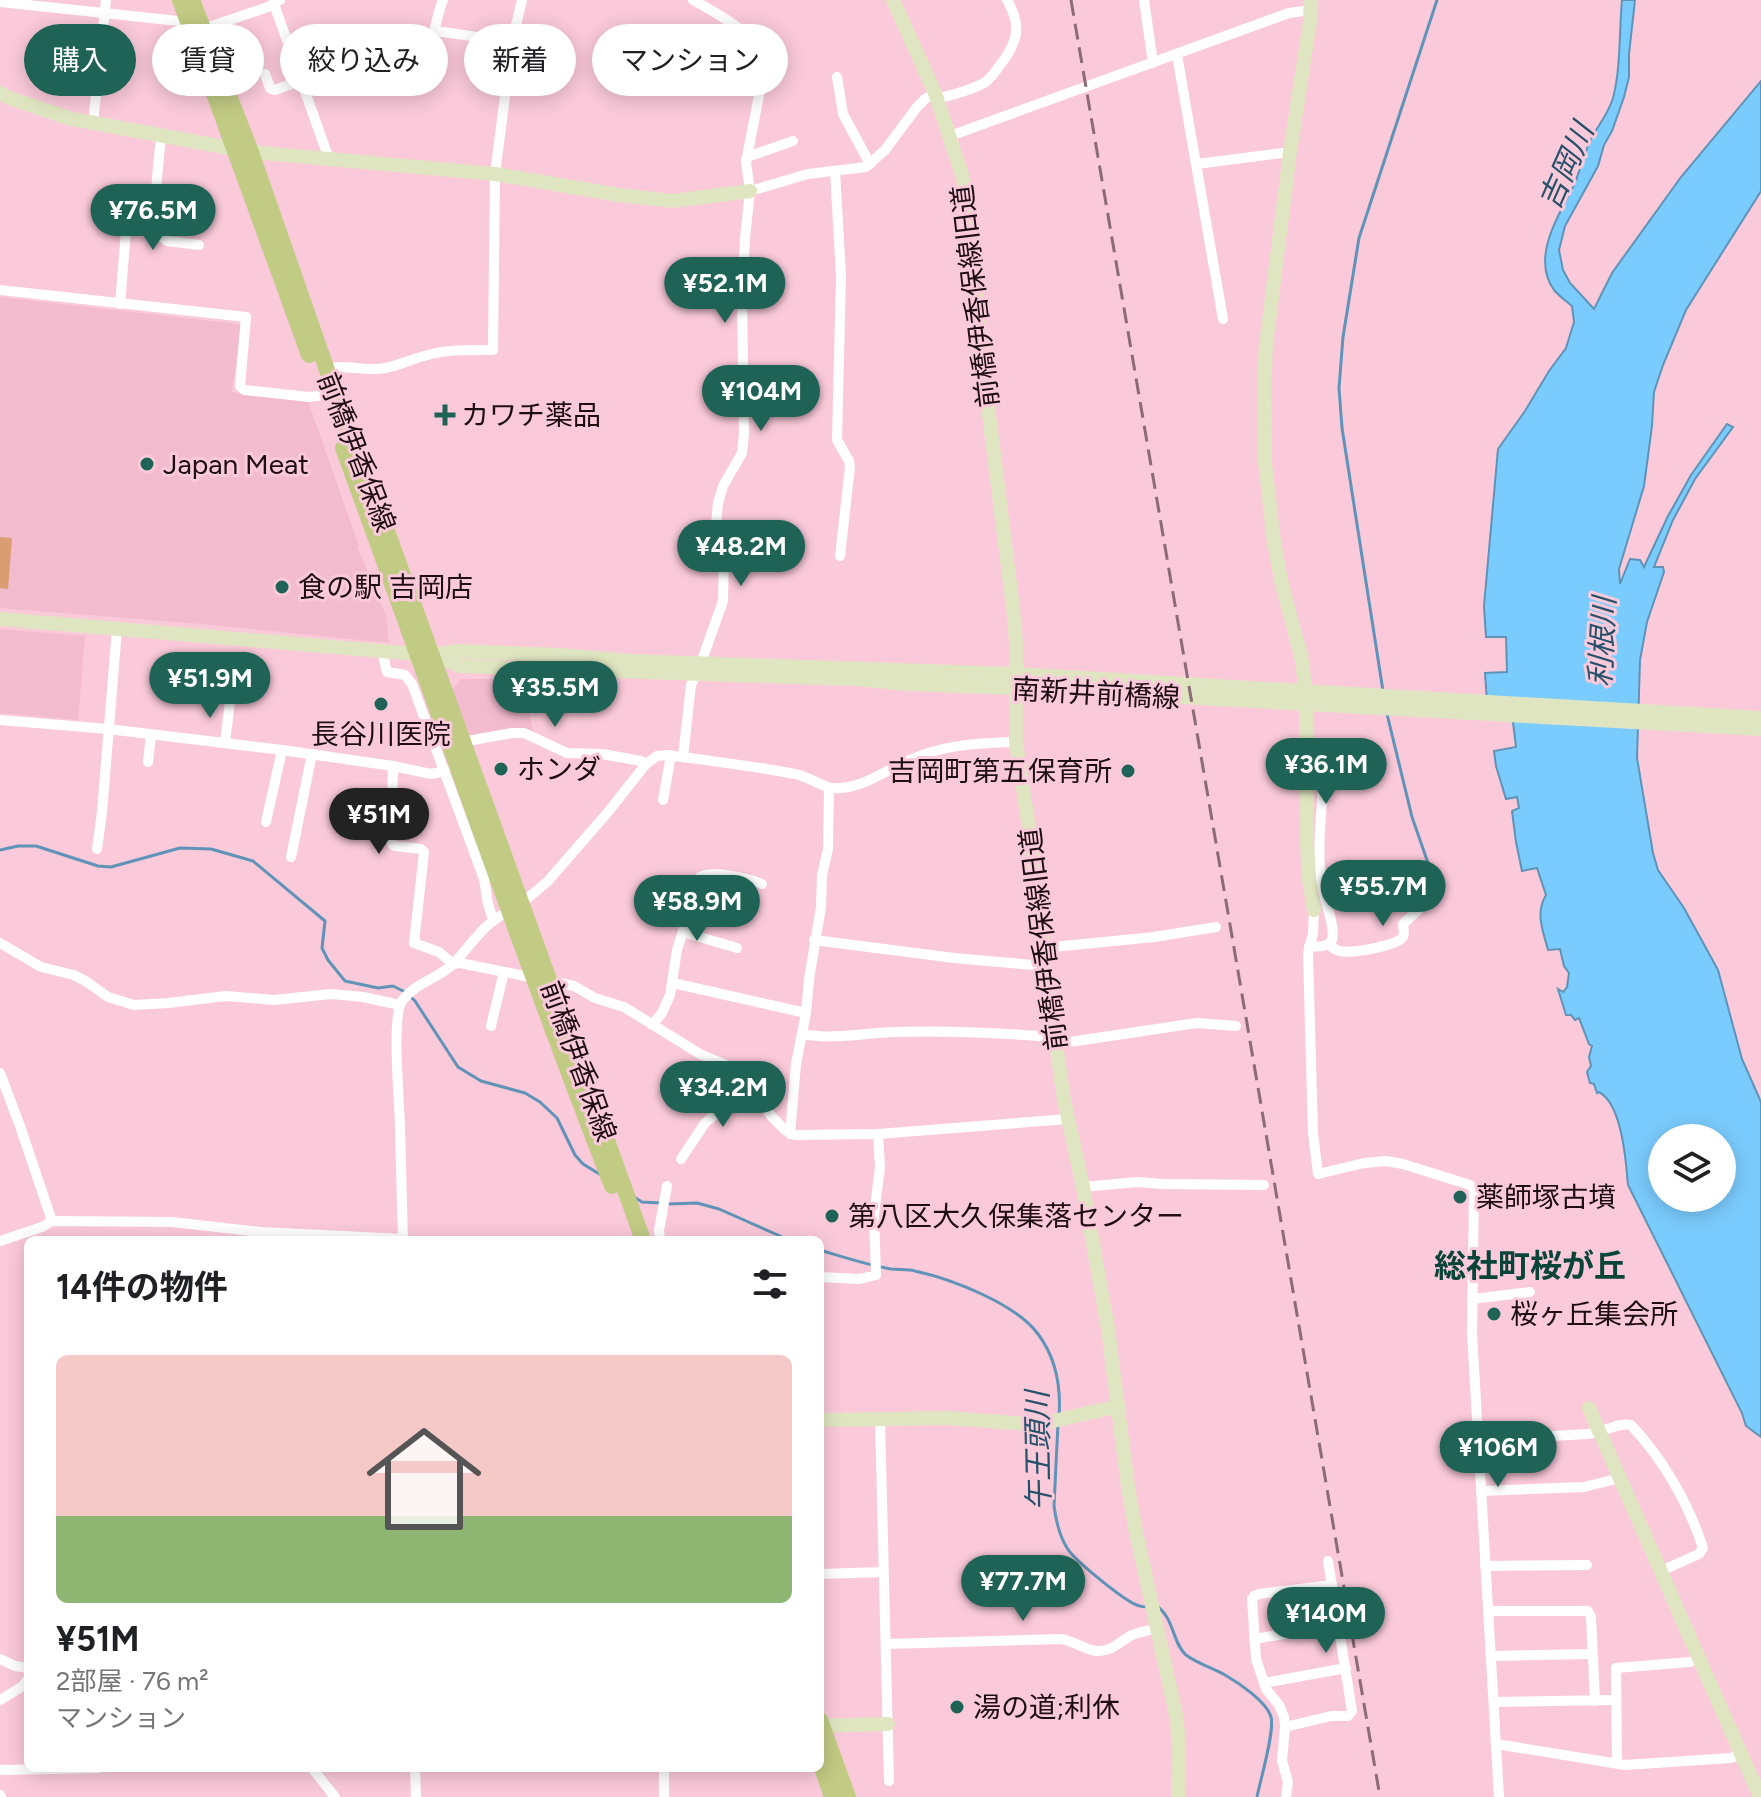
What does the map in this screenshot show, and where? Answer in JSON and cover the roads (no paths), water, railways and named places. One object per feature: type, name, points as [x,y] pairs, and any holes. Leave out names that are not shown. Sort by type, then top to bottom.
[{"type":"main road","name":"前橋伊香保線","points":[[180,0],[194,24]]},
{"type":"main road","name":"前橋伊香保線","points":[[192,0],[195,24]]},
{"type":"main road","name":"前橋伊香保線","points":[[222,96],[326,369],[516,907],[550,982],[620,1176],[625,1206]]},
{"type":"main road","name":"前橋伊香保線","points":[[242,150],[260,231],[462,742],[516,907],[533,978],[602,1161],[625,1206]]},
{"type":"main road","points":[[625,1206],[630,1236]]},
{"type":"main road","points":[[625,1206],[641,1236]]},
{"type":"main road","points":[[824,1732],[848,1797]]},
{"type":"main road","points":[[823,1772],[832,1797]]},
{"type":"street","points":[[93,123],[106,0]]},
{"type":"street","points":[[436,24],[443,0]]},
{"type":"street","points":[[516,24],[522,0]]},
{"type":"street","points":[[683,757],[691,685],[723,601],[724,551],[715,534],[718,503],[723,486],[742,453],[742,298],[750,191],[746,162],[763,75],[763,60],[753,40],[693,0]]},
{"type":"street","name":"前橋伊香保線旧道","points":[[893,0],[935,96],[963,178],[1013,608],[1016,742],[1036,875],[1045,966],[1068,1119],[1108,1329],[1128,1487],[1177,1720],[1178,1797]]},
{"type":"street","points":[[0,93],[72,119],[242,150],[495,174],[672,201],[750,191],[808,174],[866,167],[885,150],[925,99],[962,92],[988,81],[1010,51],[1016,35],[1017,22],[1007,0]]},
{"type":"street","points":[[1148,1],[1153,63]]},
{"type":"street","points":[[0,2],[181,24]]},
{"type":"street","points":[[202,24],[277,2],[284,24]]},
{"type":"street","points":[[950,136],[1314,3]]},
{"type":"street","points":[[1314,3],[1290,152],[1264,383],[1265,451],[1277,567],[1301,656],[1307,698],[1307,845],[1315,919],[1308,967],[1313,1133],[1318,1174],[1386,1161],[1472,1186],[1474,1193],[1472,1333],[1499,1797]]},
{"type":"street","points":[[1177,55],[1223,319]]},
{"type":"street","points":[[265,74],[270,88],[280,88]]},
{"type":"street","points":[[837,77],[843,114],[870,164]]},
{"type":"street","points":[[307,96],[329,159]]},
{"type":"street","points":[[326,369],[335,366],[375,369],[449,351],[493,350],[495,174],[505,96]]},
{"type":"street","points":[[161,135],[155,201],[196,206]]},
{"type":"street","points":[[747,157],[793,141]]},
{"type":"street","points":[[1197,164],[1290,152]]},
{"type":"street","points":[[835,171],[841,275],[837,443],[847,455],[850,467],[840,556]]},
{"type":"street","points":[[112,228],[157,233],[167,241],[199,245]]},
{"type":"street","points":[[120,304],[126,231]]},
{"type":"street","points":[[0,290],[246,317],[240,386],[244,390],[309,397],[324,395]]},
{"type":"street","name":"南新井前橋線","points":[[0,619],[425,654],[460,666],[698,668],[909,684],[1016,681],[1307,698],[1761,718]]},
{"type":"street","points":[[97,849],[117,629]]},
{"type":"street","points":[[382,651],[387,672],[405,675],[412,684],[484,879],[493,920]]},
{"type":"street","name":"南新井前橋線","points":[[1329,699],[1761,729]]},
{"type":"street","points":[[225,743],[230,701]]},
{"type":"street","points":[[0,720],[108,729],[282,750],[431,774],[445,771]]},
{"type":"street","points":[[462,742],[524,733],[567,753],[602,754],[646,764]]},
{"type":"street","points":[[148,762],[151,735]]},
{"type":"street","points":[[403,1236],[397,1042],[401,1002],[414,989],[453,964],[493,920],[516,907],[548,881],[646,764],[657,756],[671,755],[797,774],[829,788],[844,788],[860,785],[918,756],[973,744],[1016,742]]},
{"type":"street","points":[[266,822],[282,750]]},
{"type":"street","points":[[291,857],[312,754]]},
{"type":"street","points":[[663,800],[671,755]]},
{"type":"street","points":[[393,766],[392,844],[424,852],[414,943],[439,952],[453,964],[574,986],[595,998],[619,1004],[700,1054],[738,1070],[772,1117],[790,1134],[878,1134],[1068,1119]]},
{"type":"street","points":[[1309,946],[1323,946],[1332,940],[1320,867],[1323,787]]},
{"type":"street","points":[[790,1134],[792,1097],[828,849],[829,788]]},
{"type":"street","points":[[652,1025],[666,1005],[673,983],[674,964],[702,875],[714,874],[762,884]]},
{"type":"street","points":[[1329,944],[1344,952],[1387,945],[1403,936],[1403,924],[1419,909]]},
{"type":"street","points":[[1043,948],[1154,937],[1216,927]]},
{"type":"street","points":[[683,932],[737,948]]},
{"type":"street","points":[[814,940],[1045,966]]},
{"type":"street","points":[[0,943],[41,967],[74,975],[108,997],[134,1005],[226,996],[274,1000],[331,994],[401,1002]]},
{"type":"street","points":[[491,1026],[504,972]]},
{"type":"street","points":[[673,983],[806,1013]]},
{"type":"street","points":[[802,1034],[848,1036],[889,1032],[995,1032],[1055,1040],[1197,1023],[1236,1026]]},
{"type":"street","points":[[0,1073],[52,1221]]},
{"type":"street","points":[[681,1159],[705,1123],[749,1086]]},
{"type":"street","points":[[824,1277],[861,1279],[874,1276],[876,1272],[874,1215],[880,1167],[878,1134]]},
{"type":"street","points":[[1083,1187],[1137,1182],[1264,1185]]},
{"type":"street","points":[[660,1236],[667,1186]]},
{"type":"street","points":[[0,1241],[52,1221],[172,1222],[332,1236]]},
{"type":"street","points":[[1472,1299],[1530,1292]]},
{"type":"street","points":[[824,1420],[960,1418],[1019,1424],[1049,1422],[1119,1406]]},
{"type":"street","points":[[1589,1408],[1760,1797]]},
{"type":"street","points":[[880,1419],[889,1781]]},
{"type":"street","points":[[1479,1440],[1600,1433],[1624,1424],[1634,1428],[1666,1471],[1703,1545],[1699,1554],[1661,1571]]},
{"type":"street","points":[[1481,1491],[1584,1487],[1620,1478]]},
{"type":"street","points":[[1285,1727],[1331,1716],[1350,1715],[1352,1709],[1328,1561]]},
{"type":"street","points":[[1485,1566],[1587,1565]]},
{"type":"street","points":[[824,1574],[883,1572]]},
{"type":"street","points":[[1286,1797],[1288,1782],[1282,1761],[1285,1727],[1282,1712],[1268,1693],[1256,1659],[1252,1599],[1254,1596],[1332,1585]]},
{"type":"street","points":[[1488,1611],[1588,1611],[1591,1617],[1595,1701]]},
{"type":"street","points":[[1254,1639],[1338,1625]]},
{"type":"street","points":[[886,1644],[1061,1639],[1099,1651],[1157,1628]]},
{"type":"street","points":[[1491,1656],[1592,1654]]},
{"type":"street","points":[[1617,1764],[1617,1666],[1690,1662],[1699,1658]]},
{"type":"street","points":[[0,1659],[24,1667]]},
{"type":"street","points":[[1264,1683],[1346,1668]]},
{"type":"street","points":[[0,1700],[24,1685]]},
{"type":"street","points":[[1494,1702],[1616,1700]]},
{"type":"street","points":[[824,1724],[888,1724]]},
{"type":"street","points":[[1496,1744],[1617,1764],[1731,1758],[1741,1754]]},
{"type":"street","points":[[0,1770],[24,1770]]},
{"type":"street","points":[[315,1772],[335,1797]]},
{"type":"street","points":[[415,1772],[416,1797]]},
{"type":"street","points":[[664,1772],[664,1797]]},
{"type":"water","name":"利根川","points":[[1622,0],[1635,0],[1629,77],[1624,97],[1598,166],[1565,226],[1559,250],[1563,270],[1570,283],[1594,309],[1612,273],[1681,177],[1761,81],[1761,191],[1686,310],[1663,365],[1654,392],[1644,486],[1619,569],[1620,584],[1630,559],[1640,560],[1644,567],[1691,475],[1727,424],[1733,427],[1695,479],[1673,520],[1654,567],[1663,567],[1664,572],[1647,622],[1640,660],[1637,758],[1658,870],[1684,908],[1718,970],[1742,1059],[1761,1102],[1761,1437],[1746,1426],[1628,1185],[1618,1120],[1607,1098],[1597,1093],[1594,1084],[1590,1083],[1587,1072],[1591,1066],[1589,1057],[1592,1046],[1579,1018],[1575,1020],[1571,1015],[1566,1015],[1558,989],[1563,992],[1567,987],[1569,973],[1560,949],[1548,950],[1540,915],[1546,895],[1537,868],[1522,871],[1512,811],[1519,808],[1517,797],[1506,799],[1496,766],[1494,751],[1516,747],[1512,714],[1488,716],[1485,673],[1507,672],[1506,637],[1486,637],[1484,606],[1498,449],[1566,348],[1574,322],[1572,306],[1554,290],[1548,278],[1546,251],[1554,224],[1576,181],[1590,141],[1613,98],[1619,62]]},
{"type":"waterway","points":[[1383,691],[1342,428],[1339,388],[1343,337],[1359,238],[1437,0]]},
{"type":"waterway","points":[[1387,714],[1412,817],[1428,863]]},
{"type":"waterway","name":"午王頭川","points":[[0,850],[36,846],[98,866],[111,867],[180,848],[211,849],[253,861],[325,921],[322,948],[345,981],[378,988],[393,986],[405,992]]},
{"type":"waterway","name":"午王頭川","points":[[411,997],[458,1067],[481,1081],[525,1093],[540,1102],[557,1118],[575,1155],[601,1175]]},
{"type":"waterway","name":"午王頭川","points":[[634,1197],[642,1202],[661,1203]]},
{"type":"waterway","name":"午王頭川","points":[[668,1204],[697,1203],[719,1209],[780,1236]]},
{"type":"waterway","name":"午王頭川","points":[[824,1251],[947,1280],[982,1294],[1015,1313],[1038,1334],[1049,1353],[1058,1384],[1059,1416]]},
{"type":"waterway","name":"午王頭川","points":[[1058,1423],[1054,1506],[1064,1543],[1078,1561],[1106,1584],[1133,1604],[1147,1607]]},
{"type":"waterway","name":"午王頭川","points":[[1158,1607],[1186,1655],[1238,1683],[1268,1711],[1271,1733],[1257,1797]]},
{"type":"railway","points":[[1071,0],[1380,1797]]},
{"type":"place","name":"カワチ薬品","points":[[445,415]]},
{"type":"place","name":"Japan Meat","points":[[147,464]]},
{"type":"place","name":"食の駅 吉岡店","points":[[282,587]]},
{"type":"place","name":"長谷川医院","points":[[381,704]]},
{"type":"place","name":"ホンダ","points":[[501,769]]},
{"type":"place","name":"吉岡町第五保育所","points":[[1128,771]]},
{"type":"place","name":"薬師塚古墳","points":[[1460,1197]]},
{"type":"place","name":"第八区大久保集落センター","points":[[832,1216]]},
{"type":"place","name":"桜ヶ丘集会所","points":[[1494,1314]]},
{"type":"place","name":"湯の道;利休","points":[[957,1707]]},
{"type":"district","name":"総社町桜が丘","points":[[1530,1266]]},
{"type":"water label","name":"吉岡川","points":[[1566,166]]}]
